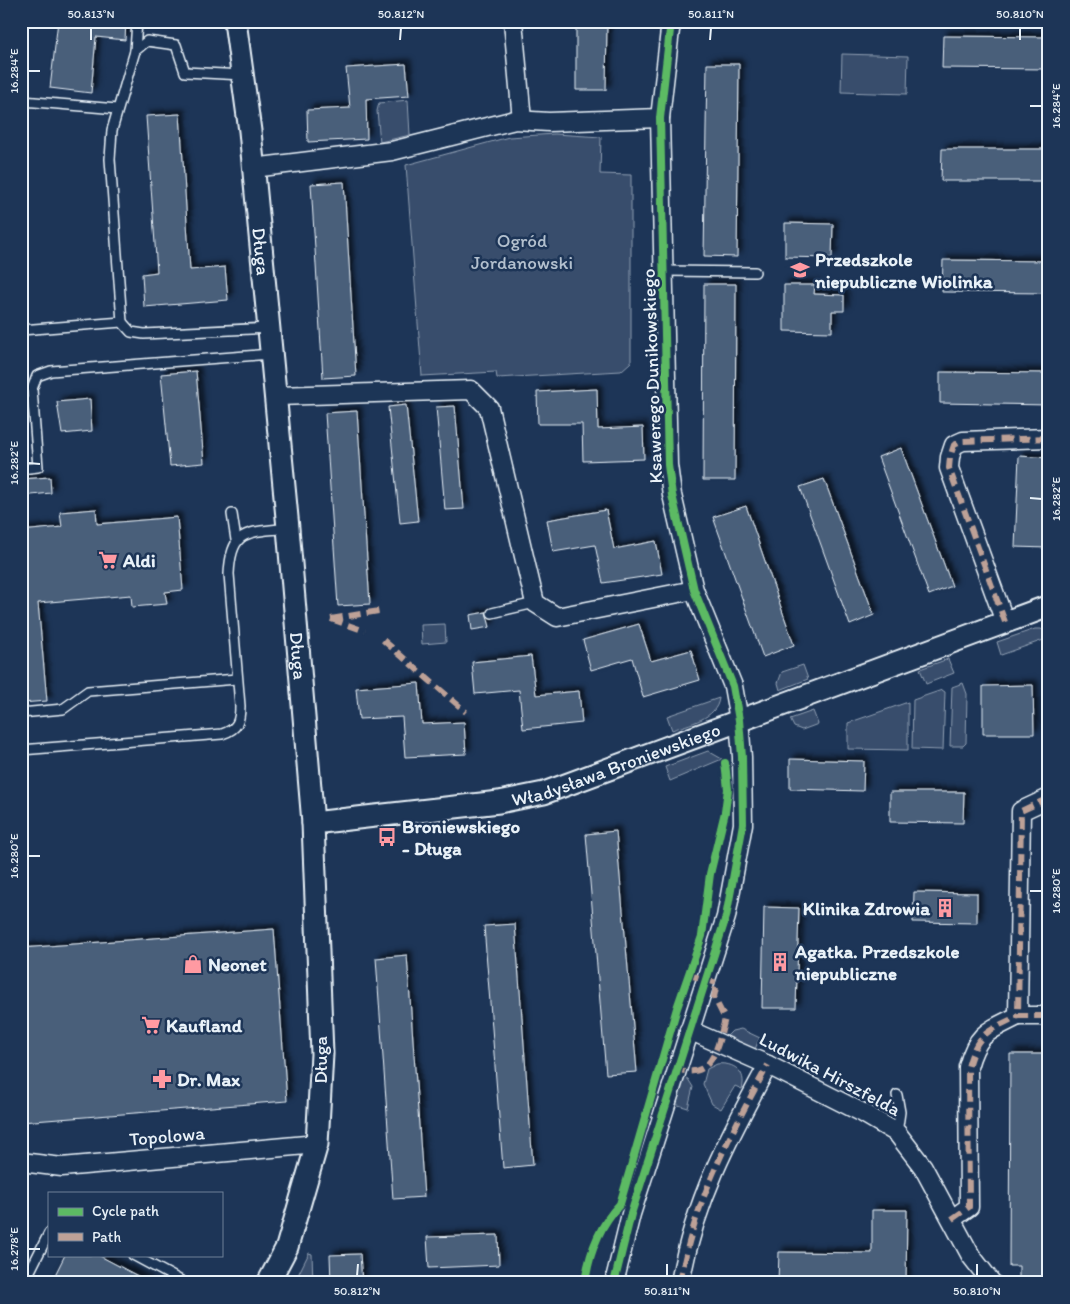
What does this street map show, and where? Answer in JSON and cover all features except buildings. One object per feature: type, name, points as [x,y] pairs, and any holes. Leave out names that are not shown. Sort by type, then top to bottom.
[{"type":"street","name":"Długa","points":[[235,21],[244,75],[273,354],[313,823],[322,1054],[317,1144],[287,1247],[268,1283]]},
{"type":"street","points":[[514,21],[522,120]]},
{"type":"street","name":"Ksawerego Dunikowskiego","points":[[614,1283],[631,1214],[726,917],[743,824],[739,720],[732,686],[694,590],[672,495],[668,465],[660,118],[670,30],[673,21]]},
{"type":"street","points":[[253,168],[392,151],[522,120],[549,122],[660,118]]},
{"type":"street","points":[[277,396],[470,390],[490,408],[535,603],[557,617],[694,590]]},
{"type":"street","points":[[1005,622],[949,468],[950,456],[954,444],[963,441],[1049,438]]},
{"type":"street","name":"Władysława Broniewskiego","points":[[313,823],[499,802],[544,793],[1049,606]]},
{"type":"street","points":[[1018,1016],[1021,811],[1049,798]]},
{"type":"street","points":[[952,1219],[969,1207],[968,1067],[973,1046],[988,1031],[1018,1016],[1049,1016]]},
{"type":"street","name":"Ludwika Hirszfelda","points":[[689,1030],[768,1065],[863,1113],[897,1133],[923,1167],[971,1256],[992,1283]]},
{"type":"street","points":[[680,1283],[686,1252],[704,1192],[727,1139],[768,1065]]},
{"type":"street","name":"Topolowa","points":[[21,1162],[62,1167],[317,1144]]},
{"type":"lane","points":[[137,21],[135,51],[117,109],[110,160],[122,322],[131,332],[144,334],[270,328]]},
{"type":"lane","points":[[135,51],[147,41],[176,45],[185,72],[244,75]]},
{"type":"lane","points":[[23,102],[117,109]]},
{"type":"lane","points":[[665,271],[755,272]]},
{"type":"lane","points":[[21,330],[122,322]]},
{"type":"lane","points":[[21,469],[38,467],[32,389],[37,376],[51,371],[273,354]]},
{"type":"lane","points":[[21,750],[222,734],[233,730],[240,721],[229,574],[230,553],[236,540],[232,514]]},
{"type":"lane","points":[[236,540],[252,533],[288,528]]},
{"type":"lane","points":[[492,613],[535,603]]},
{"type":"lane","points":[[21,712],[62,709],[88,691],[237,679]]},
{"type":"lane","points":[[897,1095],[900,1112],[897,1133]]},
{"type":"lane","points":[[24,1283],[48,1236]]},
{"type":"lane","points":[[135,1256],[185,1283]]},
{"type":"green space","points":[[842,54],[908,56],[907,94],[841,92]]},
{"type":"green space","points":[[408,100],[410,135],[380,142],[377,111],[379,103]]},
{"type":"green space","name":"Ogród Jordanowski","points":[[555,134],[601,137],[600,174],[631,175],[631,362],[621,371],[497,378],[496,372],[422,376],[406,165],[509,137]]},
{"type":"green space","points":[[445,624],[446,642],[422,644],[421,625]]},
{"type":"green space","points":[[1035,629],[1041,629],[1049,634],[1049,638],[1001,655],[997,642]]},
{"type":"green space","points":[[948,659],[954,673],[926,684],[920,669]]},
{"type":"green space","points":[[803,665],[808,679],[780,690],[778,683],[782,672]]},
{"type":"green space","points":[[963,683],[967,694],[966,743],[963,746],[950,746],[952,687]]},
{"type":"green space","points":[[942,690],[945,692],[943,750],[912,749],[913,700]]},
{"type":"green space","points":[[719,698],[713,711],[707,716],[672,730],[667,716]]},
{"type":"green space","points":[[908,702],[908,750],[848,749],[848,723]]},
{"type":"green space","points":[[813,711],[818,724],[802,730],[794,727],[790,719]]},
{"type":"green space","points":[[708,751],[722,759],[670,781],[665,767]]},
{"type":"green space","points":[[741,1029],[760,1038],[755,1049],[727,1036],[732,1031]]},
{"type":"green space","points":[[717,1064],[729,1065],[738,1069],[743,1078],[742,1089],[735,1086],[721,1109],[712,1104],[703,1084],[707,1069]]},
{"type":"green space","points":[[683,1077],[688,1079],[693,1087],[688,1108],[675,1104]]},
{"type":"green space","points":[[309,1253],[312,1254],[313,1283],[294,1283]]},
{"type":"marked path","points":[[1005,622],[949,468],[950,457],[954,445],[963,441],[1049,438]]},
{"type":"marked path","points":[[331,619],[379,611]]},
{"type":"marked path","points":[[331,619],[365,631]]},
{"type":"marked path","points":[[383,640],[466,712]]},
{"type":"marked path","points":[[1049,798],[1021,811],[1018,1016],[1049,1016]]},
{"type":"marked path","points":[[673,1068],[697,1071],[705,1067],[715,1052],[725,1019],[714,997],[717,983],[689,975]]},
{"type":"marked path","points":[[952,1219],[969,1207],[968,1067],[975,1047],[985,1034],[1018,1016]]},
{"type":"marked path","points":[[680,1283],[686,1253],[704,1197],[727,1144],[768,1065]]},
{"type":"cycle path","points":[[614,1283],[631,1214],[726,917],[743,824],[742,757],[739,720],[733,686],[694,590],[672,495],[668,465],[660,118],[670,30],[673,21]]},
{"type":"cycle path","points":[[585,1283],[589,1261],[596,1240],[606,1221],[620,1204],[677,1008],[702,936],[710,874],[725,812],[728,789],[725,763]]},
{"type":"place","name":"Przedszkole niepubliczne Wiolinka","points":[[800,270]]},
{"type":"place","name":"Aldi","points":[[108,560]]},
{"type":"place","name":"Broniewskiego - Długa","points":[[387,837]]},
{"type":"place","name":"Klinika Zdrowia","points":[[945,908]]},
{"type":"place","name":"Agatka. Przedszkole niepubliczne","points":[[780,962]]},
{"type":"place","name":"Neonet","points":[[193,964]]},
{"type":"place","name":"Kaufland","points":[[151,1025]]},
{"type":"place","name":"Dr. Max","points":[[162,1079]]}]
